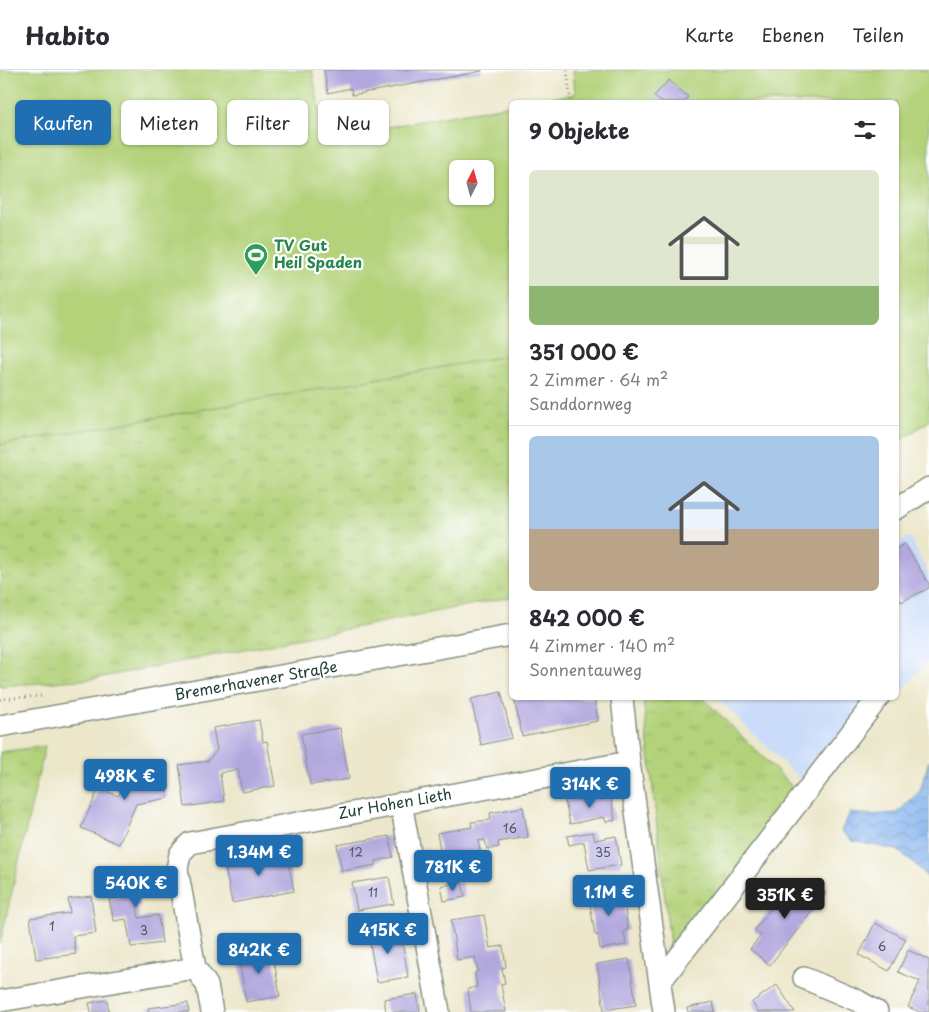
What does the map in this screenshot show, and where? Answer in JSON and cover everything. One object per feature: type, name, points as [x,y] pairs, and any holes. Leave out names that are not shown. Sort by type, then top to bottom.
[{"type":"street","points":[[899,507],[929,488]]},
{"type":"street","name":"Bremerhavener Straße","points":[[0,726],[509,635]]},
{"type":"street","points":[[622,700],[629,762],[664,1012]]},
{"type":"street","points":[[660,982],[876,700]]},
{"type":"street","name":"Zur Hohen Lieth","points":[[195,968],[177,869],[180,854],[190,843],[629,762]]},
{"type":"street","points":[[401,803],[439,1012]]},
{"type":"street","points":[[0,1001],[195,968],[207,985],[212,1012]]},
{"type":"street","points":[[804,978],[858,1001],[877,1012]]},
{"type":"path","points":[[567,70],[571,100]]},
{"type":"shaded area","points":[[910,537],[929,576],[929,659],[899,695],[899,542]]},
{"type":"shaded area","points":[[719,700],[894,700],[815,794]]},
{"type":"green space","name":"TV Gut Heil Spaden","points":[[0,70],[312,70],[318,101],[318,145],[389,145],[389,127],[509,105],[509,355],[0,445]]},
{"type":"green space","points":[[573,70],[929,70],[929,421],[899,441],[899,100],[537,100],[575,94]]},
{"type":"green space","points":[[509,355],[509,597],[92,679],[0,686],[0,445]]},
{"type":"green space","points":[[643,700],[705,700],[795,789],[672,965]]},
{"type":"green space","points":[[45,746],[0,944],[0,752]]},
{"type":"water","points":[[929,761],[929,879],[915,864],[897,850],[852,841],[841,831],[850,813],[872,815],[897,813],[920,791]]},
{"type":"building","points":[[324,70],[482,71],[352,95],[351,88],[328,93]]},
{"type":"building","points":[[669,80],[688,97],[686,100],[659,100],[654,96]]},
{"type":"building","points":[[905,544],[929,584],[929,588],[901,602],[899,598],[899,547]]},
{"type":"building","points":[[501,692],[512,738],[481,745],[471,699]]},
{"type":"building","points":[[514,700],[594,700],[598,721],[522,736]]},
{"type":"building","points":[[259,720],[263,742],[267,741],[275,786],[242,792],[238,769],[220,773],[224,801],[185,807],[179,765],[208,761],[217,750],[213,728]]},
{"type":"building","points":[[340,728],[349,779],[310,785],[301,734]]},
{"type":"building","points":[[161,761],[168,798],[136,804],[119,844],[81,828],[99,788],[118,796],[123,788],[119,769]]},
{"type":"building","points":[[600,794],[601,800],[611,798],[615,820],[606,822],[604,817],[570,824],[565,801]]},
{"type":"building","points":[[523,807],[528,837],[498,842],[499,847],[487,849],[485,840],[478,841],[482,859],[443,866],[437,833],[472,827],[471,822],[491,820],[490,813]]},
{"type":"building","points":[[593,832],[595,840],[616,836],[621,865],[589,870],[584,842],[569,845],[567,836]]},
{"type":"building","points":[[389,836],[393,857],[376,861],[376,865],[342,871],[337,845]]},
{"type":"building","points":[[286,851],[294,891],[232,903],[224,863]]},
{"type":"building","points":[[149,868],[154,896],[138,898],[140,906],[137,906],[139,918],[158,915],[162,943],[131,947],[126,919],[114,921],[109,900],[121,897],[117,873]]},
{"type":"building","points":[[389,877],[394,904],[357,910],[352,883]]},
{"type":"building","points":[[809,880],[826,893],[770,965],[750,949],[761,935],[754,930],[788,887],[798,894]]},
{"type":"building","points":[[462,882],[465,897],[444,901],[441,886]]},
{"type":"building","points":[[622,887],[628,930],[624,931],[626,945],[600,949],[598,935],[595,935],[588,892]]},
{"type":"building","points":[[91,896],[96,933],[73,936],[76,954],[36,959],[30,918],[70,913],[68,899]]},
{"type":"building","points":[[484,915],[490,948],[503,946],[506,967],[502,968],[505,983],[501,984],[506,1012],[471,1012],[468,989],[477,987],[475,972],[478,971],[475,957],[457,960],[451,920]]},
{"type":"building","points":[[875,923],[906,939],[889,971],[859,955]]},
{"type":"building","points":[[400,927],[408,977],[377,982],[368,933]]},
{"type":"building","points":[[272,949],[280,996],[246,1002],[238,954]]},
{"type":"building","points":[[908,950],[929,960],[929,1012],[920,1012],[908,1007],[920,981],[898,972]]},
{"type":"building","points":[[629,959],[636,1005],[604,1010],[597,964]]},
{"type":"building","points":[[777,985],[795,1012],[758,1012],[752,1002]]},
{"type":"building","points":[[417,994],[420,1012],[386,1012],[384,999]]},
{"type":"building","points":[[107,1000],[109,1012],[91,1012],[89,1003]]},
{"type":"building","points":[[713,1002],[715,1012],[688,1012],[687,1008]]},
{"type":"building","points":[[188,1003],[189,1012],[148,1012],[148,1008]]},
{"type":"place","name":"TV Gut Heil Spaden","points":[[256,276]]}]
